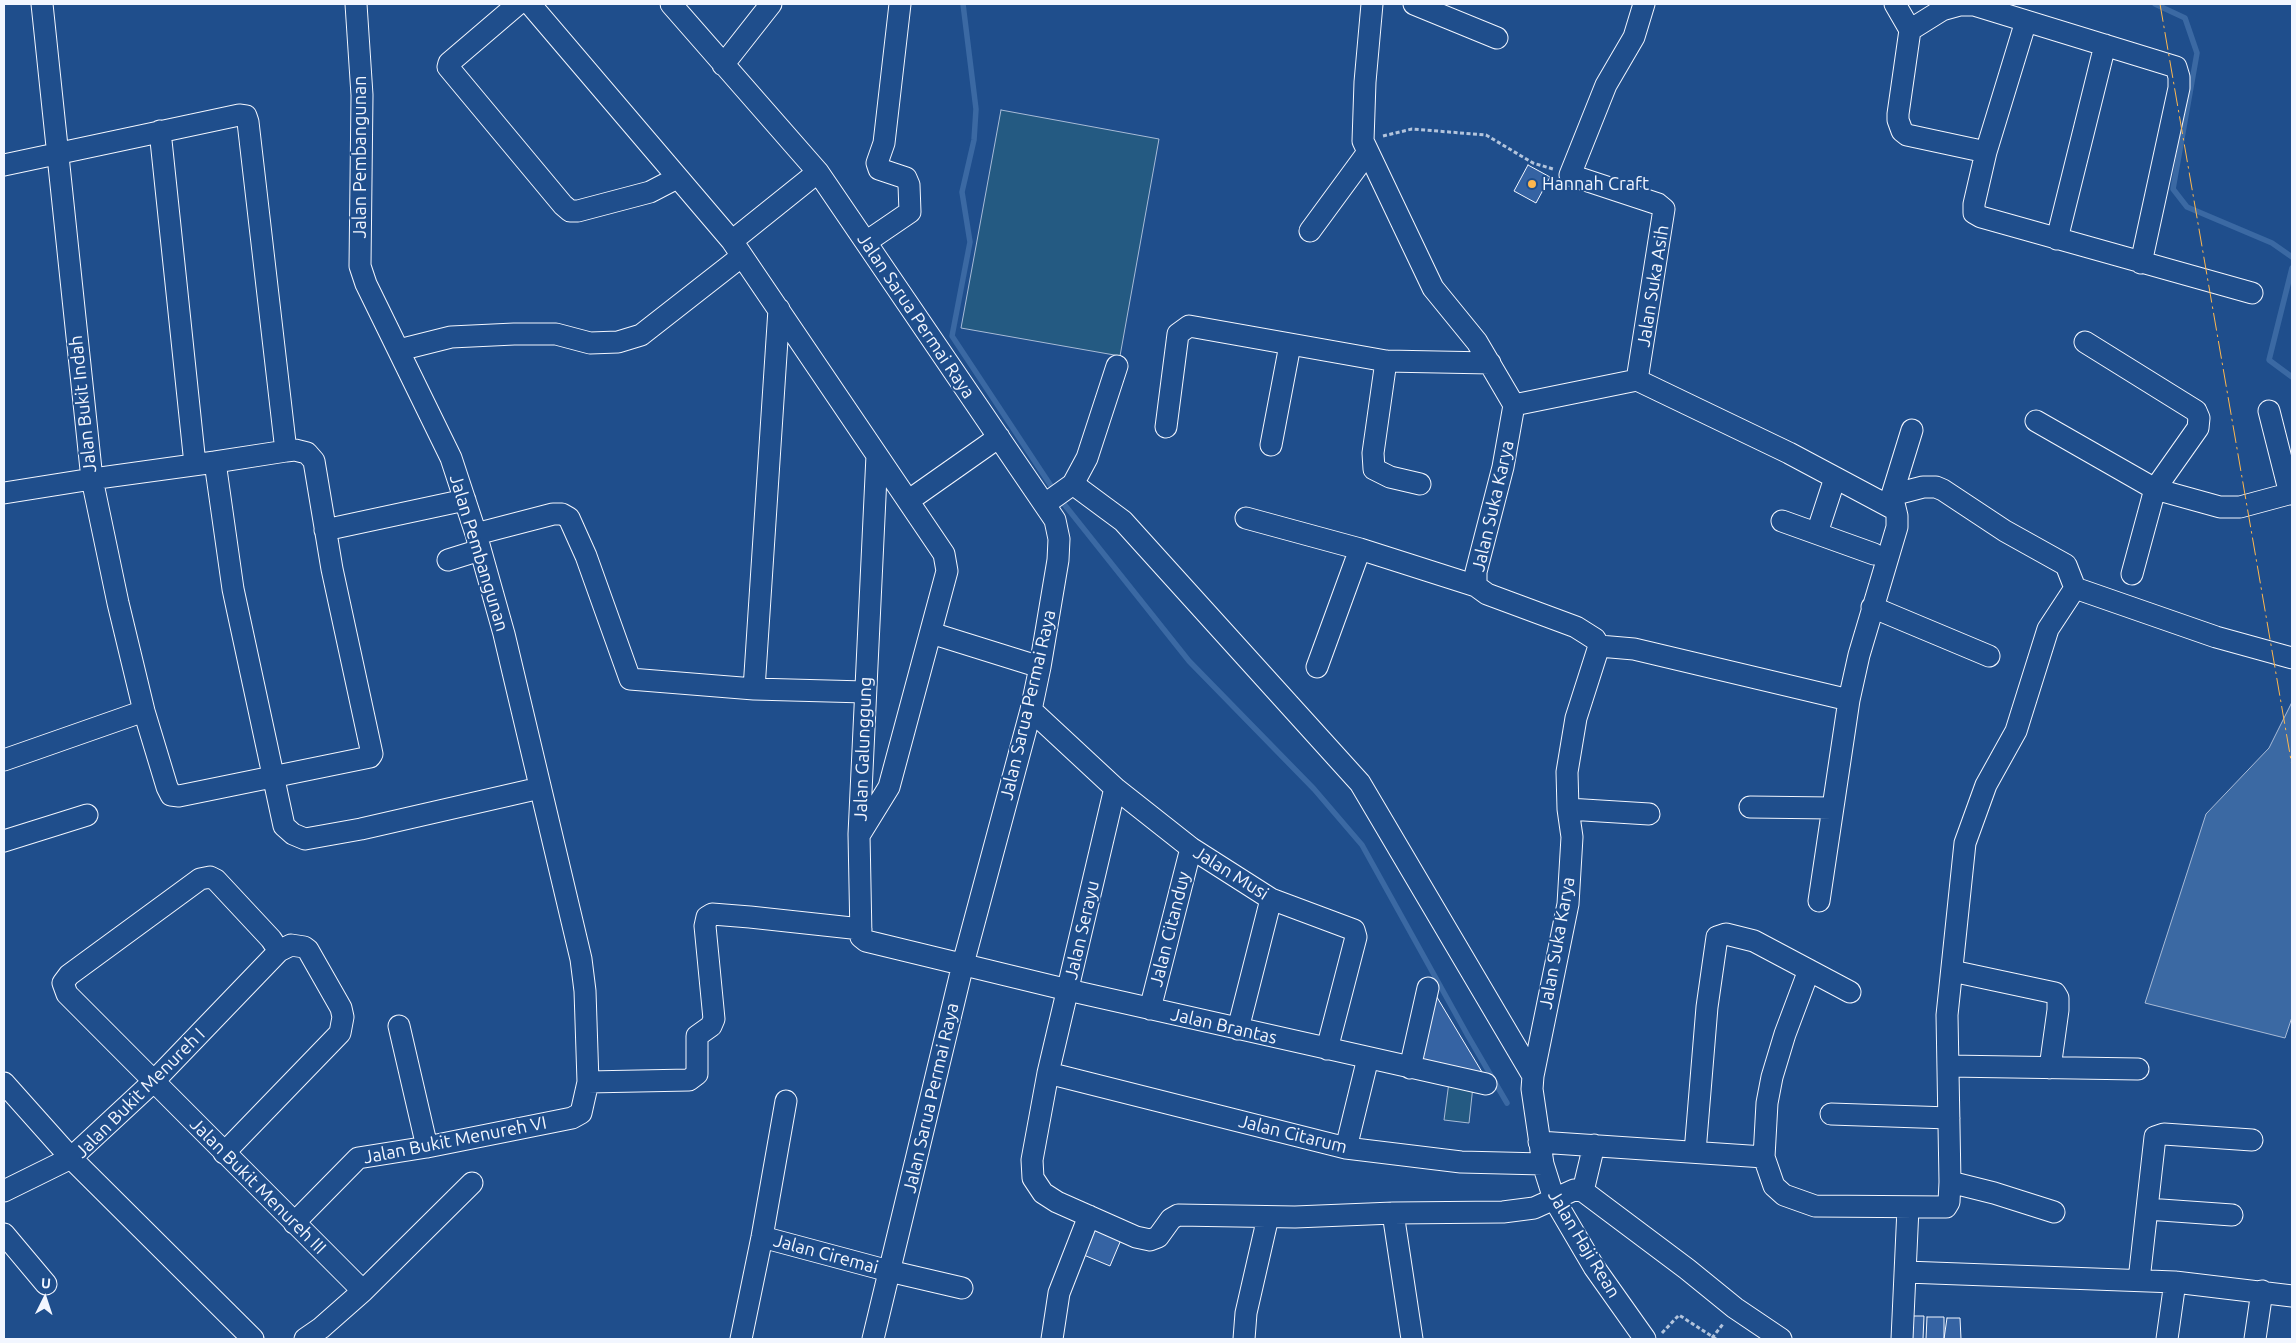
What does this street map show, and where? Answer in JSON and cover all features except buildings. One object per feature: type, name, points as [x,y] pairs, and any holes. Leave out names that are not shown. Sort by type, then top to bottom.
[{"type":"street","name":"Jalan Bukit Indah","points":[[42,4],[56,153],[92,480],[118,603],[144,711],[167,787],[172,795],[179,796],[273,775]]},
{"type":"street","name":"Jalan Pembangunan","points":[[356,4],[362,95],[360,266],[366,284],[451,458],[478,542],[504,634],[581,958],[585,991],[588,1082],[581,1112]]},
{"type":"street","points":[[518,4],[449,63],[448,67],[468,94],[570,211],[578,211],[650,192],[677,178]]},
{"type":"street","points":[[530,4],[737,248],[944,554],[947,562],[947,571],[889,787],[859,834]]},
{"type":"street","name":"Jalan Sarua Permai Raya","points":[[671,4],[818,172],[999,437],[1058,495],[1055,520],[1059,539],[1058,560],[1040,667],[963,964],[873,1339]]},
{"type":"street","points":[[723,65],[771,4]]},
{"type":"street","points":[[866,242],[906,215],[911,206],[909,184],[906,178],[879,169],[877,163],[884,143],[900,4]]},
{"type":"street","points":[[1372,4],[1365,82],[1366,146],[1433,288],[1444,305],[1461,321],[1490,363],[1514,405],[1637,380],[1789,453],[1835,478],[1893,502],[1923,487],[1936,487],[1943,490],[2005,531],[2066,565],[2075,588],[2216,637],[2292,658]]},
{"type":"street","points":[[1414,4],[1497,38]]},
{"type":"street","points":[[1570,175],[1606,85],[1634,37],[1644,4]]},
{"type":"street","points":[[1895,4],[1910,30],[1898,120],[1902,131],[1906,135],[1986,152]]},
{"type":"street","points":[[1910,30],[1942,10],[1968,4],[2176,67],[2179,76],[2179,88],[2141,263]]},
{"type":"street","points":[[2026,21],[1986,152],[1974,204],[1974,213],[1981,217],[2057,239],[2252,293]]},
{"type":"street","points":[[2057,239],[2105,45]]},
{"type":"street","points":[[4,165],[239,115],[246,116],[286,450]]},
{"type":"street","points":[[160,132],[205,463],[284,826],[293,834],[305,839],[361,829],[540,788]]},
{"type":"street","points":[[1310,231],[1366,146]]},
{"type":"street","points":[[398,350],[451,337],[556,334],[590,343],[618,342],[641,335],[818,172]]},
{"type":"street","name":"Jalan Suka Asih","points":[[1570,175],[1658,204],[1664,209],[1637,380]]},
{"type":"street","points":[[754,689],[779,310]]},
{"type":"street","points":[[1166,427],[1178,334],[1188,326],[1386,361],[1490,363]]},
{"type":"street","points":[[2085,342],[2196,412],[2199,418],[2198,428],[2155,489],[2132,574]]},
{"type":"street","points":[[1271,445],[1290,345]]},
{"type":"street","points":[[1386,361],[1373,453],[1374,469],[1390,477],[1420,484]]},
{"type":"street","points":[[1117,366],[1088,458],[1058,495],[1123,521],[1360,783],[1532,1076]]},
{"type":"street","name":"Jalan Suka Karya","points":[[1514,405],[1503,467],[1476,572],[1476,586],[1487,594],[1576,627],[1595,639],[1599,646],[1576,718],[1567,772],[1568,810],[1572,837],[1568,904],[1532,1076],[1539,1142]]},
{"type":"street","points":[[2036,420],[2155,489],[2220,508],[2240,507],[2291,494],[2269,411]]},
{"type":"street","points":[[1819,901],[1849,700],[1858,655],[1897,527],[1897,516],[1893,502],[1912,430]]},
{"type":"street","points":[[908,502],[999,437]]},
{"type":"street","points":[[4,493],[286,450],[306,453],[314,462],[332,569],[372,754],[369,758],[273,775]]},
{"type":"street","name":"Jalan Galunggung","points":[[861,929],[859,834],[877,455]]},
{"type":"street","points":[[1817,533],[1835,478]]},
{"type":"street","points":[[325,530],[465,500]]},
{"type":"street","points":[[448,560],[478,542],[553,514],[562,514],[568,518],[586,556],[630,679],[754,689],[866,692]]},
{"type":"street","points":[[1246,518],[1360,550],[1476,586]]},
{"type":"street","points":[[1782,521],[1874,554]]},
{"type":"street","points":[[1318,667],[1360,550]]},
{"type":"street","points":[[1809,970],[1785,1034],[1772,1077],[1767,1103],[1764,1157],[1774,1186],[1784,1195],[1794,1200],[1814,1206],[1946,1207],[1949,1202],[1950,1182],[1948,1015],[1965,843],[1986,785],[2016,731],[2048,630],[2075,588]]},
{"type":"street","points":[[1872,607],[1989,656]]},
{"type":"street","points":[[930,632],[1040,667]]},
{"type":"street","points":[[1599,646],[1634,649],[1849,700]]},
{"type":"street","name":"Jalan Musi","points":[[1030,710],[1115,788],[1191,848],[1271,899],[1354,930],[1356,937],[1327,1049]]},
{"type":"street","points":[[4,760],[144,711]]},
{"type":"street","name":"Jalan Serayu","points":[[1115,788],[1048,1073],[1032,1160],[1033,1178],[1044,1193],[1136,1237],[1150,1240],[1158,1237],[1171,1219],[1178,1215],[1268,1217]]},
{"type":"street","points":[[1750,807],[1832,808]]},
{"type":"street","points":[[1568,810],[1648,814]]},
{"type":"street","points":[[4,841],[87,815]]},
{"type":"street","name":"Jalan Citanduy","points":[[1150,1009],[1191,848]]},
{"type":"street","name":"Jalan Bukit Menureh III","points":[[278,951],[271,940],[216,880],[210,877],[200,879],[69,975],[63,983],[67,994],[363,1290]]},
{"type":"street","points":[[1238,1029],[1271,899]]},
{"type":"street","points":[[588,1082],[689,1080],[697,1074],[697,1036],[711,1026],[714,1019],[705,926],[707,917],[712,914],[861,929],[861,937],[866,941],[963,964]]},
{"type":"street","points":[[1696,1152],[1707,1007],[1717,937],[1726,934],[1754,941],[1850,992]]},
{"type":"street","points":[[224,1153],[340,1033],[342,1025],[341,1008],[308,950],[297,944],[278,951]]},
{"type":"street","name":"Jalan Bukit Menureh I","points":[[253,1339],[71,1158],[154,1081],[278,951]]},
{"type":"street","name":"Jalan Brantas","points":[[963,964],[1150,1009],[1486,1084]]},
{"type":"street","points":[[1952,971],[2055,993],[2058,998],[2058,1010],[2050,1068]]},
{"type":"street","points":[[1410,1068],[1428,988]]},
{"type":"street","points":[[399,1026],[427,1147]]},
{"type":"street","points":[[1346,1148],[1368,1058]]},
{"type":"street","points":[[1949,1066],[2138,1069]]},
{"type":"street","name":"Jalan Citarum","points":[[1048,1073],[1346,1148],[1461,1162],[1542,1164]]},
{"type":"street","points":[[4,1083],[71,1158],[4,1191]]},
{"type":"street","points":[[741,1339],[762,1237],[786,1101]]},
{"type":"street","name":"Jalan Bukit Menureh VI","points":[[294,1223],[358,1158],[427,1147],[572,1118],[581,1112]]},
{"type":"street","points":[[1831,1114],[1949,1118]]},
{"type":"street","points":[[2139,1280],[2153,1140],[2156,1135],[2252,1140]]},
{"type":"street","points":[[1539,1142],[1764,1157]]},
{"type":"street","name":"Jalan Haji Rean","points":[[1539,1142],[1542,1164],[1554,1199],[1594,1268],[1644,1339]]},
{"type":"street","points":[[1584,1191],[1594,1145]]},
{"type":"street","points":[[1950,1182],[1994,1193],[2054,1212]]},
{"type":"street","points":[[305,1339],[321,1328],[363,1290],[472,1183]]},
{"type":"street","points":[[1244,1339],[1246,1313],[1268,1217],[1519,1211],[1574,1190],[1584,1191],[1687,1268],[1734,1308],[1781,1339]]},
{"type":"street","points":[[1902,1339],[1908,1208]]},
{"type":"street","points":[[2147,1209],[2232,1215]]},
{"type":"street","points":[[1393,1213],[1412,1339]]},
{"type":"street","points":[[1052,1339],[1059,1293],[1089,1216]]},
{"type":"street","points":[[4,1234],[46,1284]]},
{"type":"street","name":"Jalan Ciremai","points":[[762,1237],[889,1271],[962,1288]]},
{"type":"street","points":[[1906,1272],[2175,1282],[2292,1296]]},
{"type":"street","points":[[2167,1339],[2175,1282]]},
{"type":"street","points":[[2255,1339],[2262,1291]]},
{"type":"path","points":[[1366,146],[1412,129],[1486,135],[1533,163],[1570,175]]},
{"type":"path","points":[[1657,1339],[1679,1315],[1716,1339]]},
{"type":"shaded area","points":[[1001,110],[1159,139],[1120,356],[961,328]]},
{"type":"shaded area","points":[[2292,702],[2292,1017],[2285,1038],[2145,1003],[2206,814],[2269,748]]},
{"type":"shaded area","points":[[1449,1082],[1473,1086],[1469,1123],[1444,1120]]},
{"type":"waterway","points":[[963,4],[976,109],[974,140],[962,192],[970,242],[952,336],[1055,492]]},
{"type":"waterway","points":[[2155,4],[2185,18],[2197,53],[2173,189],[2187,207],[2272,243],[2292,257]]},
{"type":"waterway","points":[[2292,268],[2269,360],[2292,377]]},
{"type":"waterway","points":[[1060,499],[1189,661],[1314,789],[1362,845],[1507,1103]]},
{"type":"power","points":[[2160,4],[2292,766]]},
{"type":"place","name":"Hannah Craft","points":[[1532,184]]}]
